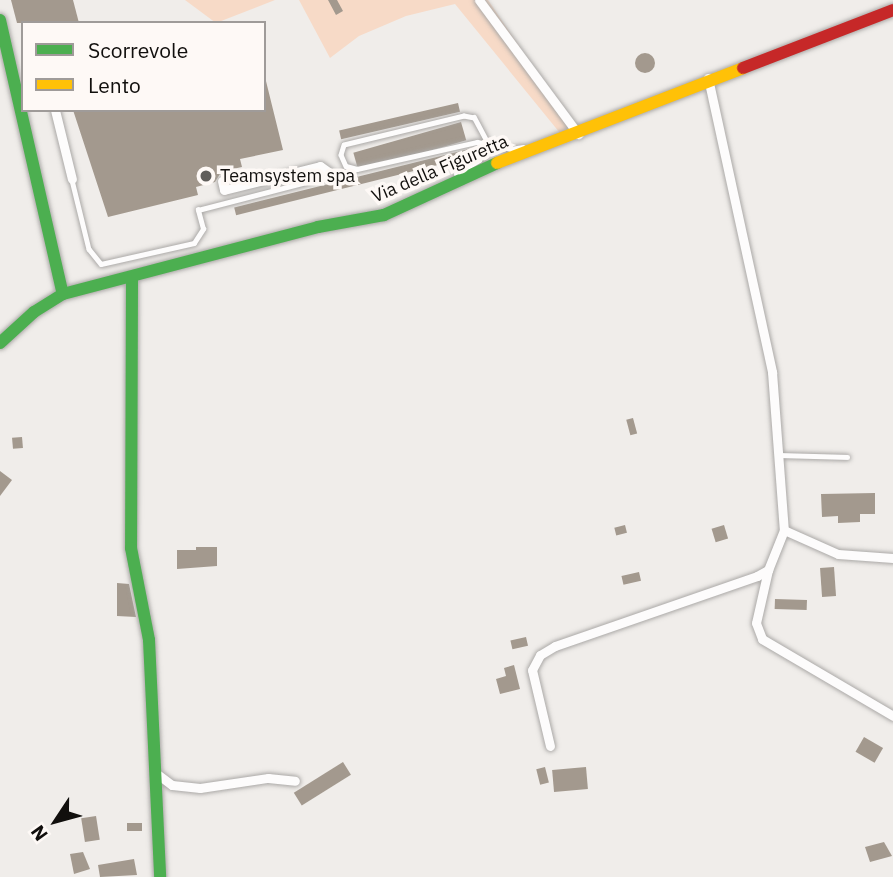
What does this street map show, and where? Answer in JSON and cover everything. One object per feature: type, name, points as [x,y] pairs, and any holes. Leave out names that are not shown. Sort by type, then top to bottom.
[{"type":"street","points":[[479,0],[578,134]]},
{"type":"street","name":"Via della Figuretta","points":[[0,343],[34,312],[63,294],[132,279],[318,227],[384,215],[542,145],[578,134],[708,78],[893,10]]},
{"type":"street","points":[[0,20],[4,56],[18,83]]},
{"type":"street","points":[[708,78],[772,372],[781,455],[785,530],[768,570],[756,622],[762,639],[893,716]]},
{"type":"street","points":[[24,112],[63,294]]},
{"type":"street","points":[[55,112],[72,179]]},
{"type":"street","points":[[222,181],[224,190],[320,166],[332,175]]},
{"type":"street","points":[[132,279],[131,548],[149,640],[156,773],[155,841],[160,877]]},
{"type":"street","points":[[785,530],[838,554],[893,558]]},
{"type":"street","points":[[550,746],[532,670],[540,655],[768,570]]},
{"type":"street","points":[[156,773],[172,785],[200,788],[268,778],[295,780]]},
{"type":"lane","points":[[357,169],[346,166],[341,155],[344,145],[464,116],[474,118],[488,144]]},
{"type":"lane","points":[[72,179],[89,249],[101,264],[194,243],[202,229],[198,209],[464,144],[488,144],[511,149],[542,145]]},
{"type":"lane","points":[[413,201],[480,160],[488,144]]},
{"type":"lane","points":[[781,455],[847,457]]},
{"type":"shaded area","points":[[185,0],[275,0],[221,21],[213,21]]},
{"type":"shaded area","points":[[299,0],[488,0],[578,134],[564,138],[455,4],[406,16],[359,36],[330,58]]},
{"type":"building","points":[[11,0],[73,0],[78,21],[21,21],[17,23]]},
{"type":"building","points":[[328,0],[337,0],[343,11],[336,15]]},
{"type":"building","points":[[645,53],[652,56],[655,63],[652,70],[645,73],[638,70],[635,63],[638,56]]},
{"type":"building","points":[[266,81],[283,150],[240,159],[242,167],[228,170],[229,179],[220,174],[215,182],[196,187],[198,195],[108,217],[74,112],[266,112]]},
{"type":"building","points":[[458,103],[460,112],[341,139],[339,130]]},
{"type":"building","points":[[461,122],[466,140],[359,171],[353,153]]},
{"type":"building","points":[[469,149],[471,157],[236,215],[234,208]]},
{"type":"building","points":[[633,418],[637,433],[630,435],[626,420]]},
{"type":"building","points":[[22,437],[23,448],[13,449],[12,438]]},
{"type":"building","points":[[0,471],[12,480],[0,496]]},
{"type":"building","points":[[875,493],[875,514],[860,514],[860,522],[838,523],[838,516],[822,517],[821,494]]},
{"type":"building","points":[[625,525],[627,533],[616,535],[614,528]]},
{"type":"building","points":[[724,525],[728,538],[716,542],[712,529]]},
{"type":"building","points":[[196,547],[217,547],[217,566],[177,569],[177,550],[196,550]]},
{"type":"building","points":[[834,567],[836,596],[822,597],[820,568]]},
{"type":"building","points":[[639,572],[641,581],[623,585],[621,576]]},
{"type":"building","points":[[117,583],[129,584],[136,617],[117,616]]},
{"type":"building","points":[[775,599],[807,600],[807,610],[775,609]]},
{"type":"building","points":[[526,637],[528,646],[512,649],[510,641]]},
{"type":"building","points":[[514,665],[520,689],[500,694],[496,679],[506,676],[504,668]]},
{"type":"building","points":[[864,737],[883,748],[875,763],[856,752]]},
{"type":"building","points":[[343,762],[351,775],[302,805],[294,793]]},
{"type":"building","points":[[545,767],[549,783],[540,785],[536,769]]},
{"type":"building","points":[[586,767],[588,789],[554,792],[552,770]]},
{"type":"building","points":[[96,816],[100,840],[85,842],[81,818]]},
{"type":"building","points":[[127,823],[142,823],[142,831],[127,831]]},
{"type":"building","points":[[884,842],[892,856],[870,862],[865,847]]},
{"type":"building","points":[[83,852],[90,869],[74,874],[70,854]]},
{"type":"building","points":[[134,859],[137,875],[100,877],[98,865]]},
{"type":"traffic: fast","points":[[0,20],[21,111]]},
{"type":"traffic: fast","points":[[21,112],[63,294]]},
{"type":"traffic: fast","points":[[0,343],[34,312],[63,294],[318,227],[384,215],[497,163]]},
{"type":"traffic: fast","points":[[132,279],[131,548],[149,640],[160,877]]},
{"type":"traffic: slow","points":[[497,163],[743,68]]},
{"type":"traffic: jam","points":[[743,68],[893,10]]},
{"type":"place","name":"Teamsystem spa","points":[[206,176]]}]
